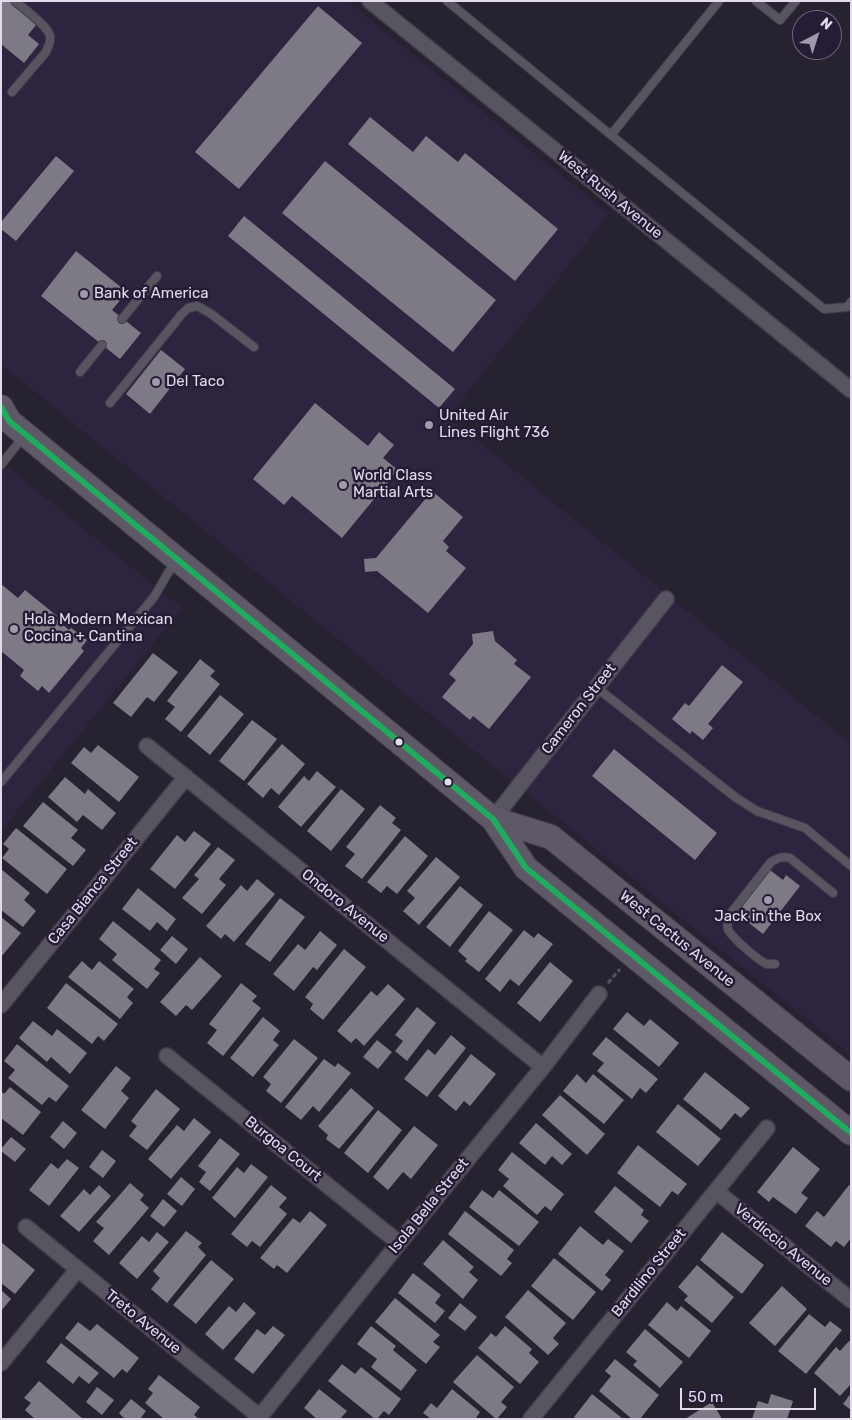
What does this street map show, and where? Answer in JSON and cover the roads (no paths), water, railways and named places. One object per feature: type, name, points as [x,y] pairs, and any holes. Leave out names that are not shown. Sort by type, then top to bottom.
[{"type":"main road","name":"West Cactus Avenue","points":[[9,421],[493,819],[526,868],[851,1133]]},
{"type":"main road","name":"West Cactus Avenue","points":[[493,819],[551,837],[851,1079]]},
{"type":"street","name":"West Rush Avenue","points":[[370,1],[849,385]]},
{"type":"street","name":"Cameron Street","points":[[493,819],[666,599]]},
{"type":"street","name":"Ondoro Avenue","points":[[146,746],[542,1067]]},
{"type":"street","name":"Casa Bianca Street","points":[[1,1005],[186,777]]},
{"type":"street","name":"Isola Bella Street","points":[[259,1418],[398,1242],[600,994]]},
{"type":"street","name":"Burgoa Court","points":[[167,1056],[398,1242]]},
{"type":"street","name":"Bardilino Street","points":[[531,1419],[766,1128]]},
{"type":"street","name":"Verdiccio Avenue","points":[[716,1191],[851,1300]]},
{"type":"street","name":"Treto Avenue","points":[[26,1227],[259,1418]]},
{"type":"street","points":[[1,1363],[78,1269]]},
{"type":"lane","points":[[12,92],[46,52],[50,37],[48,30],[15,1]]},
{"type":"lane","points":[[447,1],[824,309],[847,307],[851,302]]},
{"type":"lane","points":[[612,135],[719,1]]},
{"type":"lane","points":[[756,1],[780,20],[796,1]]},
{"type":"lane","points":[[122,319],[157,276]]},
{"type":"lane","points":[[110,403],[188,308],[197,306],[210,313],[254,347]]},
{"type":"lane","points":[[80,372],[102,344]]},
{"type":"lane","points":[[1,465],[9,421]]},
{"type":"lane","points":[[1,782],[154,597],[176,559]]},
{"type":"lane","points":[[596,687],[735,797],[757,811],[805,828],[851,866]]},
{"type":"lane","points":[[775,964],[768,964],[762,961],[734,939],[728,930],[727,922],[731,913],[771,862],[784,856],[790,858],[833,893]]},
{"type":"place","name":"Bank of America","points":[[84,294]]},
{"type":"place","name":"Del Taco","points":[[156,382]]},
{"type":"place","name":"United Air Lines Flight 736","points":[[429,425]]},
{"type":"place","name":"World Class Martial Arts","points":[[343,485]]},
{"type":"place","name":"Hola Modern Mexican Cocina + Cantina","points":[[14,629]]},
{"type":"place","name":"Jack in the Box","points":[[768,900]]}]
